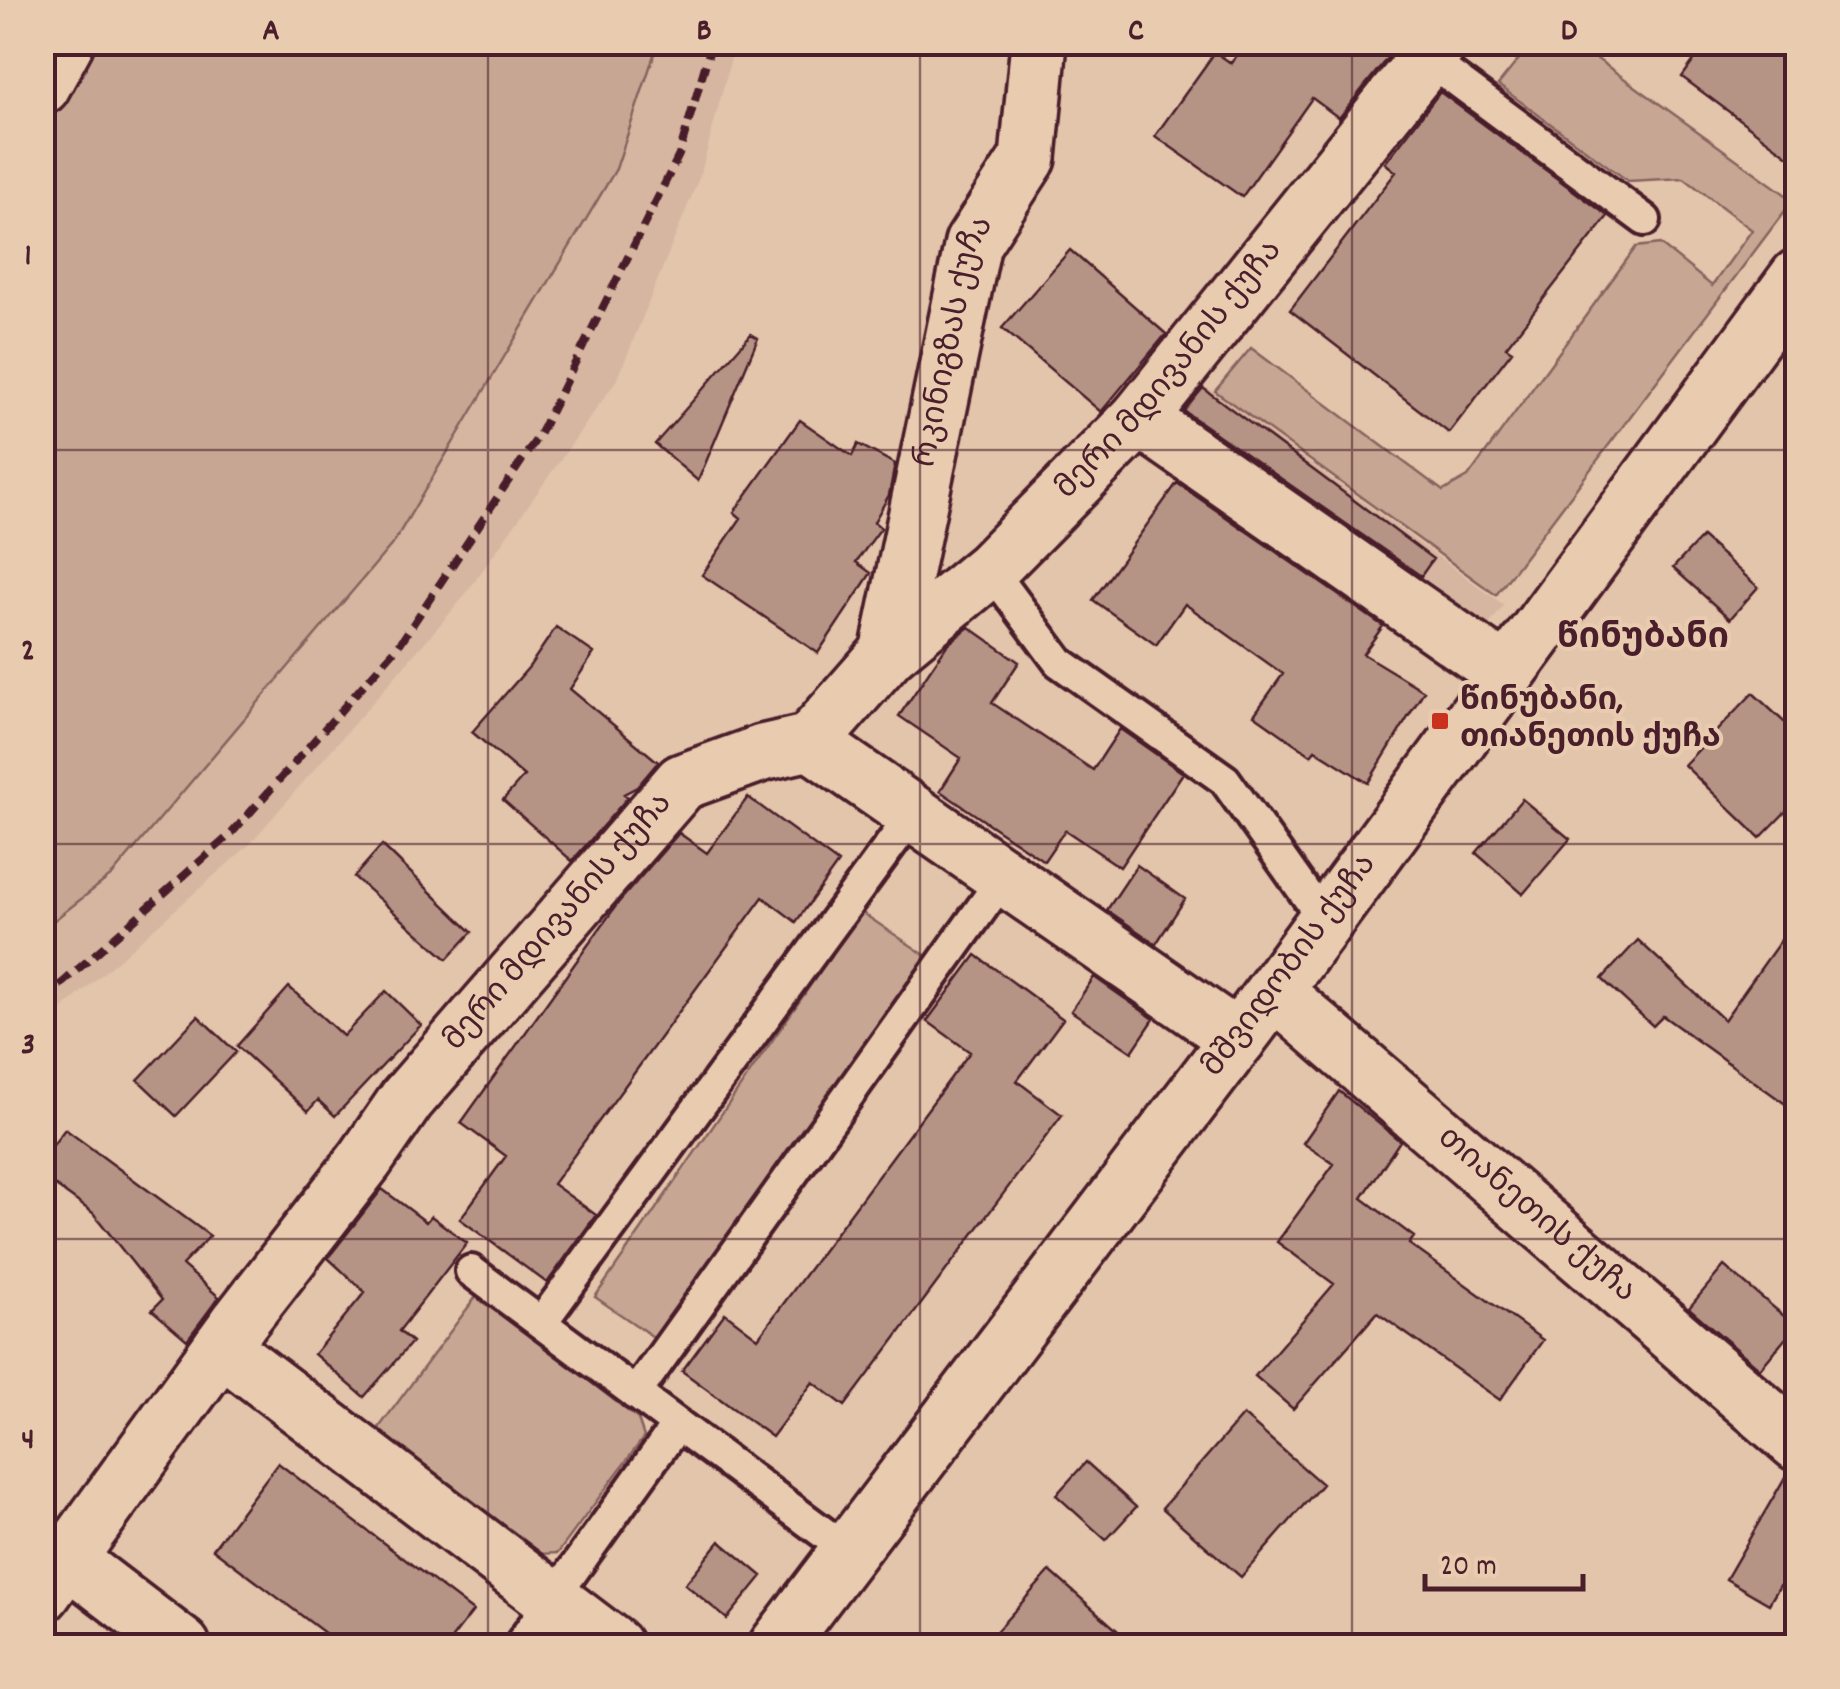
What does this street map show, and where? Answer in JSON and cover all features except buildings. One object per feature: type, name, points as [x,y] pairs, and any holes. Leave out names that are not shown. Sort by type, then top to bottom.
[{"type":"street","points":[[42,86],[66,42]]},
{"type":"street","name":"რკინიგზას ქუჩა","points":[[888,654],[973,244],[1028,158],[1039,42]]},
{"type":"street","name":"მერი მდივანის ქუჩა","points":[[55,1576],[221,1347],[365,1160],[406,1099],[682,782],[762,753],[810,742],[888,654],[990,569],[1139,418],[1434,50]]},
{"type":"street","name":"მშვიდობის ქუჩა","points":[[776,1646],[1274,992],[1798,277]]},
{"type":"street","points":[[1139,418],[1506,674]]},
{"type":"street","points":[[810,742],[1238,1039]]},
{"type":"street","name":"თიანეთის ქუჩა","points":[[1274,992],[1798,1443]]},
{"type":"street","points":[[221,1347],[614,1646]]},
{"type":"street","points":[[55,1576],[182,1646]]},
{"type":"lane","points":[[1434,50],[1645,220]]},
{"type":"lane","points":[[990,569],[1059,662],[1225,780],[1325,921]]},
{"type":"lane","points":[[541,1323],[913,814]]},
{"type":"lane","points":[[634,1394],[1004,877]]},
{"type":"lane","points":[[472,1271],[848,1552]]},
{"type":"lane","points":[[519,1646],[677,1425]]},
{"type":"shaded area","points":[[43,43],[658,43],[616,169],[394,542],[113,874],[43,929]]},
{"type":"shaded area","points":[[658,43],[735,43],[701,173],[618,378],[463,598],[248,846],[43,1026],[43,929],[113,874],[394,542],[616,169]]},
{"type":"shaded area","points":[[1532,43],[1575,43],[1793,200],[1496,595],[1215,391],[1251,348],[1443,491],[1468,477],[1636,247],[1660,244],[1712,286],[1752,230],[1684,178],[1628,181],[1498,85]]},
{"type":"shaded area","points":[[1208,388],[1504,605],[1476,642],[1175,431]]},
{"type":"shaded area","points":[[861,912],[928,957],[662,1343],[595,1297]]},
{"type":"shaded area","points":[[478,1294],[638,1419],[644,1437],[558,1553],[540,1554],[378,1429]]},
{"type":"railway","points":[[42,1001],[231,834],[399,645],[539,435],[679,155],[712,42]]},
{"type":"place","name":"წინუბანი, თიანეთის ქუჩა","points":[[1440,721]]},
{"type":"district","name":"წინუბანი","points":[[1643,640]]}]
